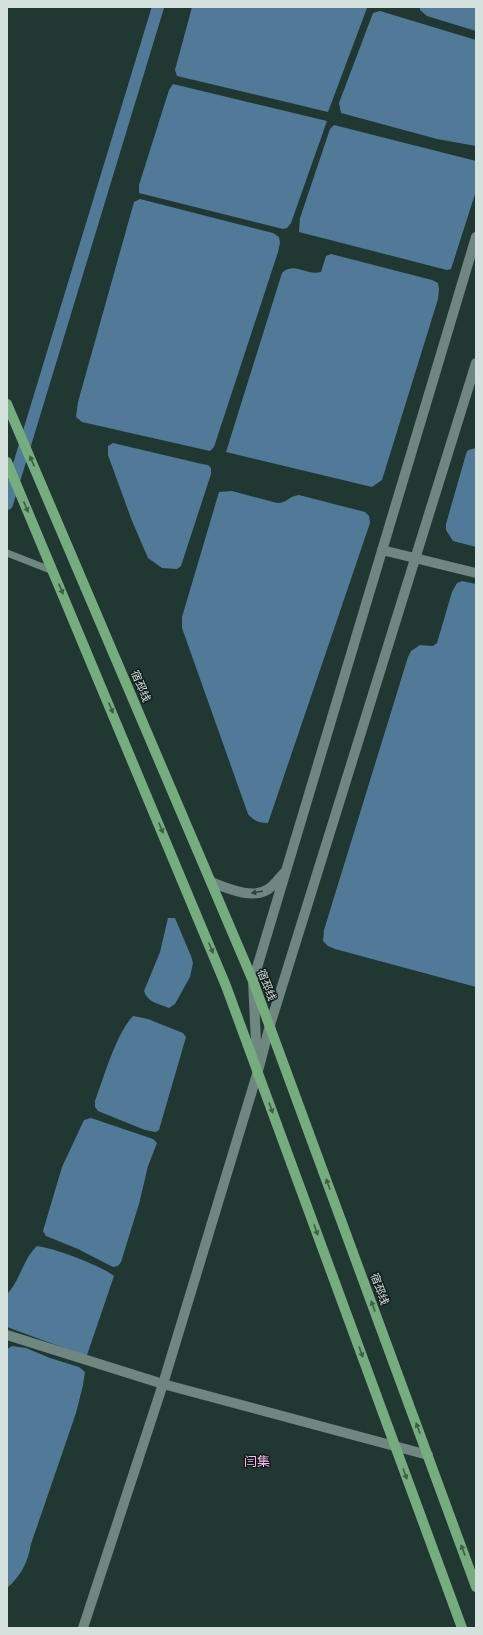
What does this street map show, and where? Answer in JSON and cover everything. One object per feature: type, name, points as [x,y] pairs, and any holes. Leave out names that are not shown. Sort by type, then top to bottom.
[{"type":"main road","name":"宿邳线","points":[[7,404],[253,981],[476,1587]]},
{"type":"main road","points":[[7,462],[226,986],[462,1628]]},
{"type":"street","points":[[258,1071],[253,981],[476,237]]},
{"type":"street","points":[[83,1628],[163,1384],[258,1071],[270,1025],[476,363]]},
{"type":"street","points":[[382,550],[476,573]]},
{"type":"street","points":[[211,882],[234,891],[247,893],[259,892],[270,888],[286,870]]},
{"type":"street","points":[[7,1334],[163,1384],[428,1455]]},
{"type":"lane","points":[[10,554],[53,571]]},
{"type":"water","points":[[192,7],[367,8],[328,112],[177,76],[175,70]]},
{"type":"water","points":[[420,7],[476,7],[476,31],[427,16],[420,10]]},
{"type":"water","points":[[380,11],[476,40],[476,146],[437,139],[341,113],[339,103],[373,13]]},
{"type":"water","points":[[173,84],[327,121],[291,223],[287,228],[283,229],[139,193],[139,185],[169,90]]},
{"type":"water","points":[[334,125],[476,161],[476,191],[451,269],[447,270],[299,232],[300,218],[330,129]]},
{"type":"water","points":[[140,199],[273,233],[279,237],[280,243],[278,252],[214,447],[210,451],[82,422],[76,417],[78,402],[134,202]]},
{"type":"water","points":[[331,254],[432,280],[438,283],[438,299],[382,480],[372,487],[226,452],[282,273],[291,268],[316,273],[321,272],[326,256]]},
{"type":"water","points":[[113,443],[208,465],[211,468],[211,474],[181,566],[177,569],[162,568],[148,558],[132,521],[108,455],[108,446]]},
{"type":"water","points":[[476,448],[476,547],[453,541],[446,530],[446,524],[466,454],[468,450]]},
{"type":"water","points":[[232,491],[277,503],[284,502],[299,495],[365,512],[369,516],[370,523],[268,823],[257,821],[248,814],[182,628],[182,617],[219,492]]},
{"type":"water","points":[[462,581],[476,584],[476,987],[335,949],[328,946],[323,941],[324,930],[408,657],[411,651],[420,645],[433,646],[437,643],[452,592],[457,583]]},
{"type":"water","points":[[168,918],[175,918],[193,963],[190,977],[175,1004],[169,1008],[157,1004],[148,998],[144,991],[160,952]]},
{"type":"water","points":[[133,1016],[148,1019],[183,1033],[186,1037],[159,1130],[156,1132],[145,1130],[98,1111],[95,1107],[95,1101],[106,1068],[116,1044]]},
{"type":"water","points":[[91,1118],[153,1139],[157,1143],[148,1166],[139,1204],[121,1262],[118,1266],[113,1267],[78,1249],[46,1236],[43,1231],[62,1167],[84,1120]]},
{"type":"water","points":[[37,1246],[55,1250],[77,1258],[99,1267],[114,1276],[87,1355],[83,1355],[7,1327],[7,1294],[15,1283],[28,1257]]},
{"type":"water","points":[[12,1346],[26,1348],[50,1358],[79,1367],[85,1372],[76,1413],[31,1544],[28,1557],[20,1574],[7,1588],[7,1349]]},
{"type":"waterway","points":[[7,504],[158,7]]},
{"type":"district","name":"闫集","points":[[257,1461]]}]
